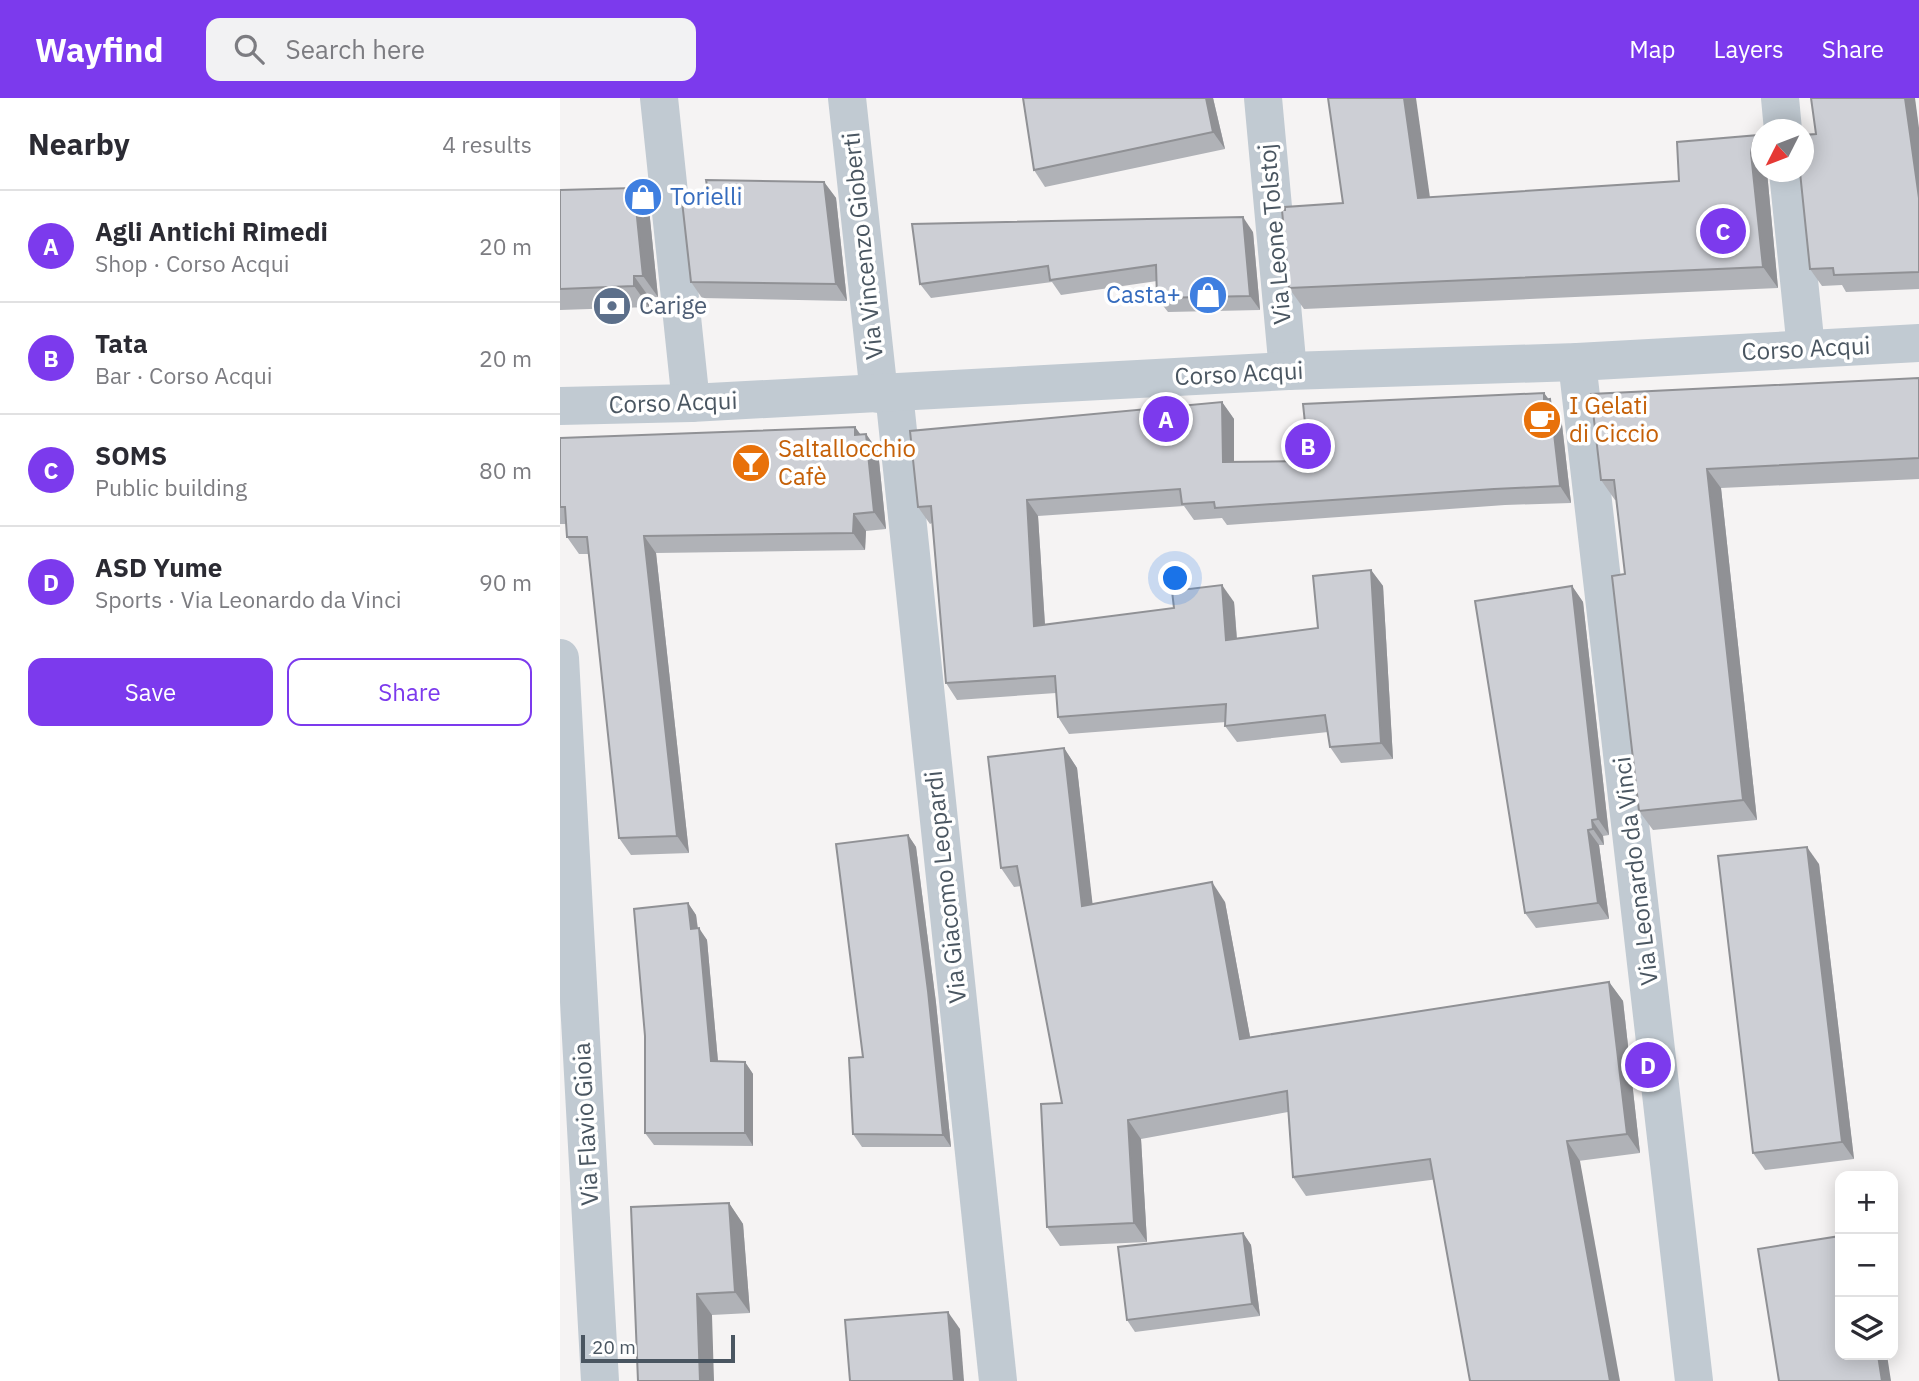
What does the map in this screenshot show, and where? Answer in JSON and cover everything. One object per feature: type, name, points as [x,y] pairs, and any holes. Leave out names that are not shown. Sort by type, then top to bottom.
[{"type":"street","points":[[659,98],[691,403]]},
{"type":"street","name":"Via Vincenzo Gioberti","points":[[848,98],[886,394]]},
{"type":"street","name":"Via Leone Tolstoj","points":[[1263,98],[1288,371]]},
{"type":"street","points":[[1780,98],[1782,119]]},
{"type":"street","points":[[1788,182],[1806,349]]},
{"type":"street","name":"Corso Acqui","points":[[560,406],[886,394],[1288,371],[1577,362],[1919,343]]},
{"type":"street","name":"Via Leonardo da Vinci","points":[[1577,362],[1694,1381]]},
{"type":"street","name":"Via Giacomo Leopardi","points":[[886,394],[998,1381]]},
{"type":"street","name":"Via Flavio Gioia","points":[[560,658],[600,1381]]},
{"type":"building","points":[[1023,98],[1206,98],[1213,132],[1034,170]]},
{"type":"building","points":[[1328,98],[1404,98],[1418,198],[1679,181],[1677,142],[1751,136],[1751,182],[1754,182],[1763,267],[1289,288],[1282,210],[1285,210],[1285,207],[1343,203]]},
{"type":"building","points":[[1811,98],[1905,98],[1919,198],[1919,272],[1834,275],[1833,268],[1810,269],[1801,182],[1814,182],[1814,119]]},
{"type":"building","points":[[706,180],[824,182],[836,284],[691,282],[681,192],[708,191]]},
{"type":"building","points":[[634,188],[643,276],[634,276],[634,286],[560,289],[560,190]]},
{"type":"building","points":[[1243,217],[1250,296],[1157,298],[1156,265],[1050,280],[1048,266],[920,284],[912,224]]},
{"type":"building","points":[[1919,378],[1919,458],[1707,469],[1743,800],[1639,811],[1612,576],[1625,574],[1614,480],[1601,480],[1591,394]]},
{"type":"building","points":[[1544,393],[1544,400],[1550,399],[1560,486],[1215,508],[1214,502],[1182,504],[1180,489],[1027,500],[1034,626],[1174,608],[1172,591],[1222,585],[1226,640],[1318,628],[1313,576],[1371,570],[1381,743],[1330,747],[1325,715],[1225,726],[1226,704],[1058,717],[1055,676],[946,683],[931,506],[918,507],[910,431],[1222,402],[1223,462],[1309,461],[1303,404]]},
{"type":"building","points":[[855,427],[855,435],[866,434],[874,512],[854,514],[853,533],[644,536],[677,836],[619,838],[587,537],[567,537],[565,507],[560,507],[560,438]]},
{"type":"building","points":[[1572,586],[1598,819],[1592,820],[1593,829],[1588,830],[1598,903],[1525,913],[1475,601]]},
{"type":"building","points":[[1064,748],[1082,906],[1212,882],[1240,1039],[1609,982],[1627,1134],[1567,1141],[1610,1381],[1470,1381],[1430,1159],[1293,1177],[1287,1091],[1128,1120],[1134,1223],[1047,1227],[1041,1104],[1062,1103],[1017,866],[1001,868],[988,757]]},
{"type":"building","points":[[908,835],[943,1135],[853,1134],[849,1058],[863,1057],[836,844]]},
{"type":"building","points":[[1807,847],[1842,1142],[1753,1153],[1718,856]]},
{"type":"building","points":[[688,903],[691,929],[699,928],[711,1061],[745,1062],[745,1133],[645,1133],[645,1036],[634,909]]},
{"type":"building","points":[[729,1203],[735,1292],[697,1294],[700,1381],[638,1381],[631,1207]]},
{"type":"building","points":[[1243,1233],[1252,1304],[1127,1320],[1118,1247]]},
{"type":"building","points":[[1835,1237],[1835,1360],[1879,1360],[1882,1381],[1779,1381],[1758,1249]]},
{"type":"building","points":[[948,1312],[954,1381],[850,1381],[845,1320]]},
{"type":"place","name":"Torielli","points":[[643,197]]},
{"type":"place","name":"SOMS","points":[[1723,231]]},
{"type":"place","name":"Casta+","points":[[1208,295]]},
{"type":"place","name":"Carige","points":[[612,306]]},
{"type":"place","name":"Agli Antichi Rimedi","points":[[1166,419]]},
{"type":"place","name":"I Gelati di Ciccio","points":[[1542,420]]},
{"type":"place","name":"Tata","points":[[1308,446]]},
{"type":"place","name":"Saltallocchio Cafè","points":[[751,463]]},
{"type":"place","name":"ASD Yume","points":[[1648,1065]]}]
